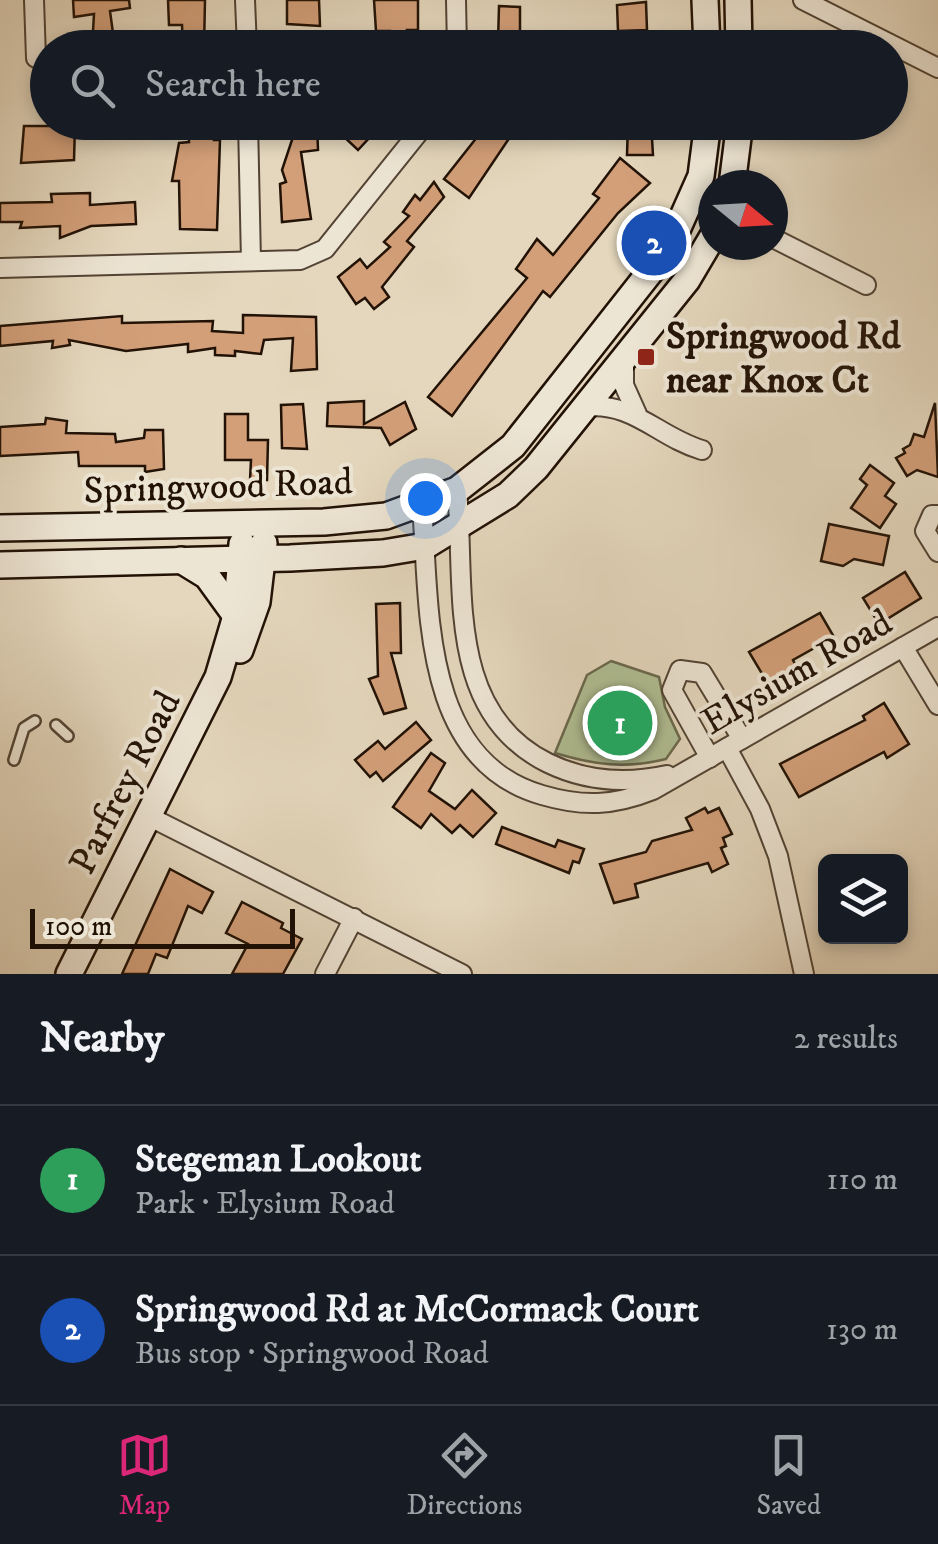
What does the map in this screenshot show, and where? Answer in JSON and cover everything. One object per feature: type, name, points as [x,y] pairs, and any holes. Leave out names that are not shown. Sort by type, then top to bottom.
[{"type":"main road","points":[[706,0],[707,30]]},
{"type":"main road","points":[[738,0],[739,30]]},
{"type":"main road","name":"Springwood Road","points":[[0,528],[254,524],[386,516],[422,506],[456,490],[513,446],[669,248],[701,176],[706,140]]},
{"type":"main road","points":[[734,170],[738,140]]},
{"type":"main road","name":"Springwood Road","points":[[0,565],[384,553],[425,546],[460,528],[508,494],[536,468],[700,260]]},
{"type":"main road","name":"Parfrey Road","points":[[218,677],[240,651],[252,624],[254,524]]},
{"type":"main road","points":[[180,558],[207,576],[236,616]]},
{"type":"main road","name":"Parfrey Road","points":[[69,974],[218,677],[252,558]]},
{"type":"street","points":[[34,0],[35,30]]},
{"type":"street","points":[[246,0],[246,30]]},
{"type":"street","points":[[456,0],[457,30]]},
{"type":"street","points":[[803,0],[863,30]]},
{"type":"street","points":[[908,53],[938,68]]},
{"type":"street","points":[[249,140],[252,260]]},
{"type":"street","points":[[0,268],[300,260],[325,250],[413,140]]},
{"type":"street","points":[[788,245],[866,284]]},
{"type":"street","points":[[624,358],[624,385],[637,414]]},
{"type":"street","points":[[584,407],[610,406],[637,414],[677,443],[702,450]]},
{"type":"street","name":"Elysium Road","points":[[456,490],[470,666],[479,693],[512,741],[533,756],[584,777],[640,781],[687,771]]},
{"type":"street","name":"Elysium Road","points":[[422,506],[431,634],[439,680],[466,739],[485,763],[508,781],[535,793],[601,806],[653,790],[938,627]]},
{"type":"street","points":[[938,515],[932,515],[925,532],[938,552]]},
{"type":"street","points":[[903,647],[938,704]]},
{"type":"street","points":[[726,748],[760,809],[778,856],[804,974]]},
{"type":"street","points":[[150,817],[462,974]]},
{"type":"street","points":[[325,974],[354,918]]},
{"type":"lane","points":[[14,760],[24,728],[35,721]]},
{"type":"lane","points":[[56,724],[68,736]]},
{"type":"green space","points":[[611,661],[659,677],[665,707],[680,739],[666,759],[610,764],[555,753],[587,675]]},
{"type":"building","points":[[73,0],[129,0],[130,8],[110,11],[113,30],[93,30],[94,14],[74,17]]},
{"type":"building","points":[[168,0],[205,0],[204,30],[182,30],[182,25],[169,25]]},
{"type":"building","points":[[287,0],[319,0],[320,26],[287,24]]},
{"type":"building","points":[[374,0],[418,0],[418,30],[376,30]]},
{"type":"building","points":[[646,2],[647,30],[618,30],[617,5]]},
{"type":"building","points":[[499,6],[520,7],[520,30],[498,30]]},
{"type":"building","points":[[24,126],[30,126],[30,140],[75,140],[74,160],[21,163]]},
{"type":"building","points":[[220,140],[217,230],[180,229],[179,181],[172,181],[179,143]]},
{"type":"building","points":[[292,140],[318,140],[318,150],[301,152],[311,219],[282,222],[280,184],[286,182],[282,170]]},
{"type":"building","points":[[347,140],[367,140],[358,150]]},
{"type":"building","points":[[475,140],[508,140],[469,198],[444,179]]},
{"type":"building","points":[[627,140],[652,140],[653,155],[627,155]]},
{"type":"building","points":[[620,158],[650,183],[618,213],[550,297],[543,291],[452,416],[428,397],[527,278],[516,269],[537,239],[553,255],[599,198],[593,194]]},
{"type":"building","points":[[434,182],[444,197],[407,241],[414,247],[382,287],[389,297],[374,309],[365,298],[356,304],[338,277],[360,259],[367,268],[390,247],[384,242],[409,216],[403,212],[415,195],[420,200]]},
{"type":"building","points":[[90,193],[90,205],[135,202],[136,224],[91,226],[60,238],[60,226],[20,228],[22,222],[0,222],[0,203],[52,202],[51,194]]},
{"type":"building","points":[[243,315],[316,317],[317,369],[291,371],[293,338],[264,340],[261,354],[235,351],[235,356],[215,355],[215,348],[188,352],[188,344],[126,351],[69,340],[70,345],[52,348],[53,341],[0,346],[0,326],[122,316],[122,323],[213,321],[212,331],[243,333]]},
{"type":"building","points":[[364,401],[364,424],[405,402],[416,429],[390,445],[381,428],[327,426],[328,403]]},
{"type":"building","points":[[935,403],[938,477],[917,470],[907,476],[896,458],[905,453],[903,449],[910,445],[914,434],[924,437]]},
{"type":"building","points":[[303,404],[307,449],[282,448],[281,405]]},
{"type":"building","points":[[225,414],[248,414],[248,440],[268,440],[267,480],[250,480],[251,460],[225,460]]},
{"type":"building","points":[[46,418],[67,421],[66,433],[115,434],[116,442],[144,438],[145,430],[163,430],[164,469],[145,472],[145,466],[79,466],[78,452],[0,456],[0,427],[45,424]]},
{"type":"building","points":[[870,465],[894,483],[885,496],[896,504],[880,528],[851,508],[867,485],[860,479]]},
{"type":"building","points":[[829,524],[889,536],[883,565],[854,559],[843,566],[821,561]]},
{"type":"building","points":[[905,572],[921,598],[879,624],[863,598]]},
{"type":"building","points":[[400,603],[401,653],[391,653],[406,708],[384,714],[369,679],[378,676],[376,604]]},
{"type":"building","points":[[820,613],[834,637],[793,660],[798,670],[770,687],[749,652]]},
{"type":"building","points":[[884,703],[909,744],[887,758],[884,752],[799,797],[780,764],[865,720],[863,716]]},
{"type":"building","points":[[416,722],[431,740],[383,781],[376,772],[370,777],[355,760],[378,741],[385,749]]},
{"type":"building","points":[[431,753],[445,763],[429,791],[455,809],[472,790],[496,813],[473,837],[460,825],[452,833],[431,814],[421,828],[393,807]]},
{"type":"building","points":[[705,808],[708,813],[719,808],[732,834],[723,838],[726,846],[721,848],[728,864],[712,872],[708,863],[635,884],[638,897],[614,903],[600,864],[646,852],[652,841],[692,830],[686,818]]},
{"type":"building","points":[[502,827],[555,847],[558,840],[584,849],[579,863],[573,861],[569,873],[496,844]]},
{"type":"building","points":[[170,869],[213,892],[202,913],[188,906],[167,958],[156,954],[148,974],[122,974]]},
{"type":"building","points":[[242,902],[283,923],[281,928],[302,939],[283,974],[232,974],[248,944],[226,933]]},
{"type":"place","name":"Springwood Rd at McCormack Court","points":[[654,243]]},
{"type":"place","name":"Springwood Rd near Knox Ct","points":[[646,357]]},
{"type":"place","name":"Stegeman Lookout","points":[[620,723]]}]
